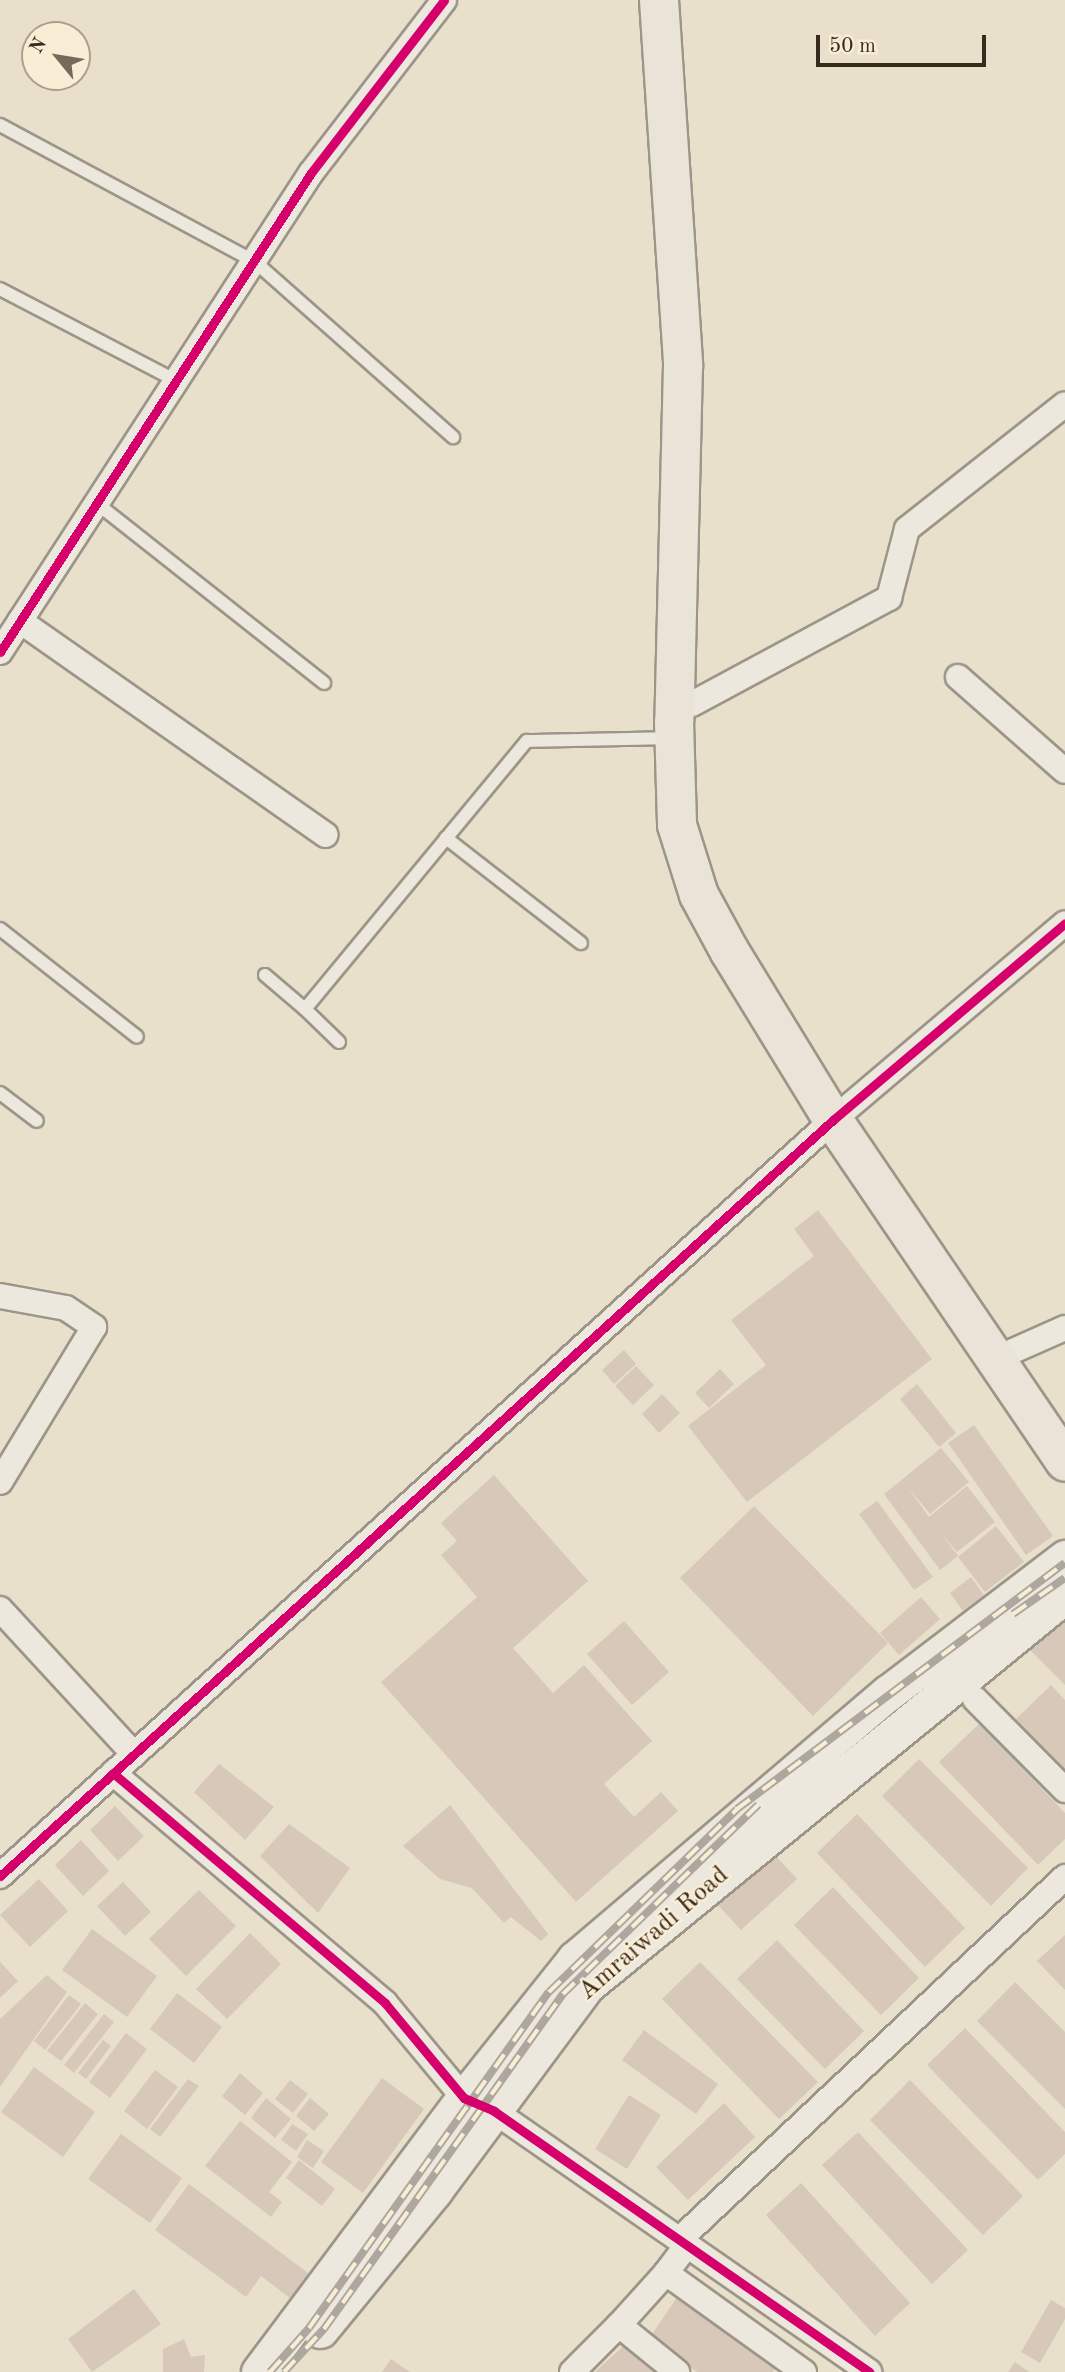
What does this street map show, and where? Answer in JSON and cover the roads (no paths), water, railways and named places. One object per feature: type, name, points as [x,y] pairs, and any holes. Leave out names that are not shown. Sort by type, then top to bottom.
[{"type":"main road","points":[[659,0],[683,366],[674,738],[677,825],[699,895],[1065,1462]]},
{"type":"main road","points":[[677,0],[702,366],[692,704],[695,822],[716,887],[841,1115],[1065,1420]]},
{"type":"main road","points":[[259,2372],[479,2104],[575,1959],[888,1693],[1065,1558]]},
{"type":"main road","name":"Amraiwadi Road","points":[[285,2372],[434,2191],[479,2104],[586,1986],[1065,1595]]},
{"type":"street","points":[[326,835],[7,636],[312,173],[444,0]]},
{"type":"street","points":[[692,704],[889,598],[907,529],[1065,404]]},
{"type":"street","points":[[958,677],[1065,771]]},
{"type":"street","points":[[0,1876],[841,1115],[1065,923]]},
{"type":"street","points":[[0,1296],[66,1308],[94,1327],[0,1482]]},
{"type":"street","points":[[1013,1351],[1065,1328]]},
{"type":"street","points":[[0,1608],[134,1754]]},
{"type":"street","points":[[975,1699],[1065,1790]]},
{"type":"street","points":[[113,1773],[384,2003],[479,2104],[869,2372]]},
{"type":"street","points":[[572,2372],[666,2273],[683,2242],[1065,1877]]},
{"type":"street","points":[[666,2273],[797,2370]]},
{"type":"street","points":[[619,2325],[677,2372]]},
{"type":"lane","points":[[0,125],[254,261],[453,437]]},
{"type":"lane","points":[[0,289],[175,380]]},
{"type":"lane","points":[[95,501],[324,683]]},
{"type":"lane","points":[[305,1009],[527,741],[540,738],[674,738]]},
{"type":"lane","points":[[446,838],[581,943]]},
{"type":"lane","points":[[0,929],[137,1037]]},
{"type":"lane","points":[[265,975],[339,1042]]},
{"type":"lane","points":[[0,1093],[37,1121]]},
{"type":"railway","points":[[270,2372],[309,2328],[549,1992],[737,1809],[1065,1563]]},
{"type":"railway","points":[[1013,1614],[1065,1578]]},
{"type":"railway","points":[[284,2372],[324,2329],[563,1994],[758,1805]]}]
